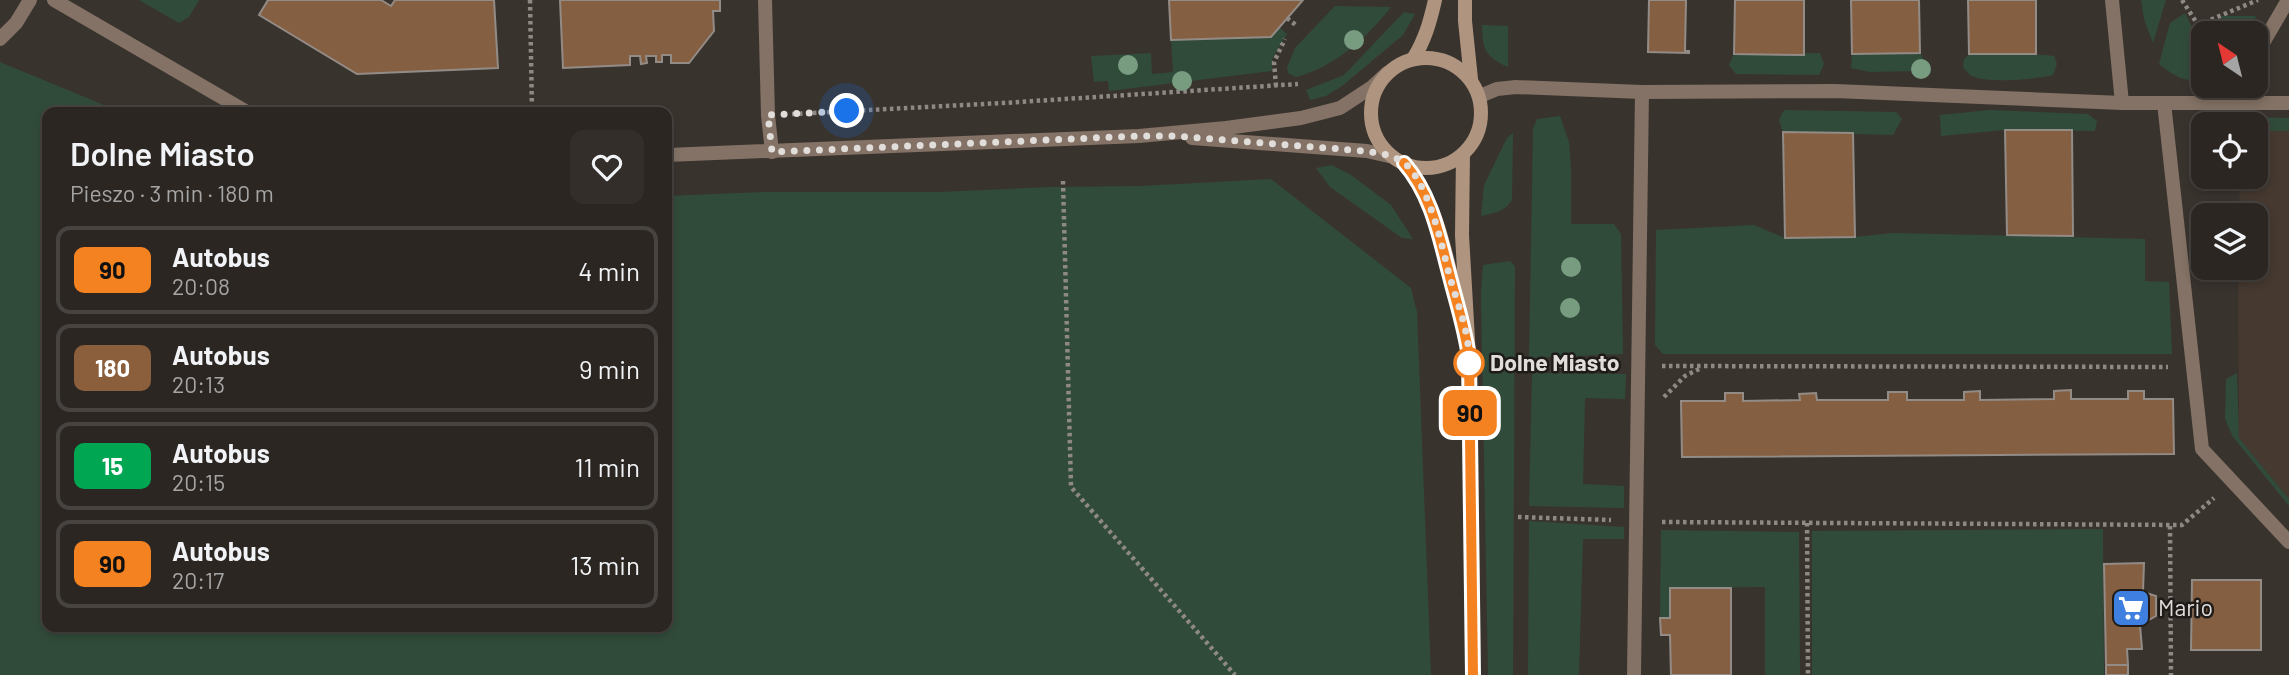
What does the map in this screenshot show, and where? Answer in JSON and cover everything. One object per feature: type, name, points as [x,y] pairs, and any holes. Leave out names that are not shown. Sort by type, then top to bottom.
[{"type":"main road","points":[[1413,59],[1430,26],[1435,0]]},
{"type":"main road","points":[[1465,0],[1471,79]]},
{"type":"main road","points":[[1399,160],[1429,169],[1441,167],[1463,154],[1478,134],[1482,115],[1480,96],[1471,79],[1457,66],[1440,59],[1421,57],[1403,62],[1387,73],[1376,89],[1370,118],[1380,143],[1421,186],[1438,230],[1466,334],[1469,357]]},
{"type":"main road","points":[[1463,154],[1462,235],[1469,357],[1473,675]]},
{"type":"street","points":[[0,40],[16,23],[30,0]]},
{"type":"street","points":[[54,0],[238,107]]},
{"type":"street","points":[[765,0],[768,115],[772,152]]},
{"type":"street","points":[[2112,0],[2122,103]]},
{"type":"street","points":[[2268,34],[2288,0]]},
{"type":"street","points":[[1139,136],[1226,128],[1316,115],[1340,108],[1356,99],[1387,73]]},
{"type":"street","points":[[1480,96],[1497,89],[1516,87],[1642,92],[1835,91],[2122,103],[2289,103]]},
{"type":"street","points":[[1634,675],[1642,92]]},
{"type":"street","points":[[2230,103],[2233,98]]},
{"type":"street","points":[[2164,103],[2202,449],[2289,542]]},
{"type":"street","points":[[672,155],[1175,136],[1367,151],[1399,160]]},
{"type":"path","points":[[530,0],[532,107]]},
{"type":"path","points":[[2182,0],[2195,21]]},
{"type":"path","points":[[2208,21],[2259,0]]},
{"type":"path","points":[[1287,18],[1297,26]]},
{"type":"path","points":[[1276,86],[1274,62],[1285,39]]},
{"type":"path","points":[[768,115],[1015,103],[1298,84]]},
{"type":"path","points":[[1063,181],[1071,487],[1235,675]]},
{"type":"path","points":[[1517,365],[2193,367]]},
{"type":"path","points":[[1659,404],[1685,376],[1708,366]]},
{"type":"path","points":[[1518,517],[1636,521],[2170,526],[2182,525],[2233,481]]},
{"type":"path","points":[[1807,523],[1808,675]]},
{"type":"path","points":[[2170,526],[2171,675]]},
{"type":"shaded area","points":[[2268,131],[2289,131],[2289,499],[2239,438],[2238,280],[2268,280],[2268,203],[2239,203],[2240,189],[2268,189]]},
{"type":"green space","points":[[139,0],[199,0],[189,17],[179,23]]},
{"type":"green space","points":[[2141,0],[2166,0],[2153,43],[2144,19]]},
{"type":"green space","points":[[1335,6],[1391,7],[1371,30],[1336,59],[1296,77],[1288,73],[1287,68],[1295,48]]},
{"type":"green space","points":[[1404,12],[1415,14],[1403,35],[1342,86],[1326,96],[1310,100],[1306,90],[1344,75]]},
{"type":"green space","points":[[2185,13],[2191,25],[2191,80],[2170,72],[2159,64],[2170,23]]},
{"type":"green space","points":[[2222,16],[2256,16],[2255,21],[2219,21]]},
{"type":"green space","points":[[1482,25],[1508,26],[1508,67],[1486,51]]},
{"type":"green space","points":[[1279,27],[1287,34],[1272,59],[1272,71],[1109,91],[1108,81],[1094,82],[1091,56],[1151,53],[1152,74],[1173,72],[1171,40],[1270,37]]},
{"type":"green space","points":[[1820,53],[1824,64],[1819,75],[1736,74],[1729,65],[1734,54]]},
{"type":"green space","points":[[1920,53],[1925,62],[1919,71],[1870,72],[1851,68],[1852,54]]},
{"type":"green space","points":[[1969,54],[2054,56],[2057,64],[2053,75],[1989,80],[1972,76],[1963,67],[1964,59]]},
{"type":"green space","points":[[0,62],[109,107],[42,107],[42,632],[672,632],[672,196],[763,192],[940,192],[1271,179],[1411,288],[1417,312],[1431,675],[0,675]]},
{"type":"green space","points":[[1784,110],[1896,112],[1902,119],[1893,135],[1783,132],[1779,120]]},
{"type":"green space","points":[[1989,110],[2088,114],[2097,121],[2095,131],[2005,130],[1941,136],[1940,115]]},
{"type":"green space","points":[[1560,116],[1569,142],[1571,224],[1614,224],[1621,234],[1623,354],[1529,358],[1533,129],[1537,119]]},
{"type":"green space","points":[[2268,118],[2289,118],[2289,131],[2268,131]]},
{"type":"green space","points":[[1513,133],[1512,200],[1502,210],[1481,216],[1484,185],[1507,138]]},
{"type":"green space","points":[[1332,165],[1351,175],[1391,205],[1413,239],[1402,238],[1330,187],[1316,168]]},
{"type":"green space","points":[[1754,225],[1785,238],[1855,237],[1892,233],[2145,239],[2145,281],[2169,282],[2172,354],[1663,354],[1655,345],[1656,230]]},
{"type":"green space","points":[[1510,261],[1515,266],[1513,675],[1488,675],[1481,295],[1483,265]]},
{"type":"green space","points":[[1532,373],[1626,374],[1625,399],[1585,398],[1583,484],[1624,486],[1624,508],[1529,506]]},
{"type":"green space","points":[[2237,373],[2239,438],[2289,499],[2289,506],[2233,437],[2225,419],[2226,379]]},
{"type":"green space","points":[[1529,521],[1624,527],[1624,539],[1583,539],[1579,675],[1528,675]]},
{"type":"green space","points":[[2103,529],[2104,675],[1812,675],[1812,531]]},
{"type":"green space","points":[[1661,530],[1799,532],[1800,675],[1765,675],[1765,587],[1670,588],[1670,618],[1660,618]]},
{"type":"building","points":[[268,0],[381,0],[391,6],[395,0],[494,0],[498,68],[357,74],[259,15]]},
{"type":"building","points":[[560,0],[720,0],[720,11],[713,11],[714,31],[689,63],[671,63],[671,55],[662,55],[662,62],[656,62],[656,56],[646,56],[647,63],[641,64],[640,56],[630,56],[630,65],[563,68]]},
{"type":"building","points":[[1169,0],[1303,0],[1271,37],[1171,40]]},
{"type":"building","points":[[1649,0],[1686,0],[1685,51],[1689,53],[1648,52]]},
{"type":"building","points":[[1735,0],[1804,0],[1804,55],[1734,54]]},
{"type":"building","points":[[1851,0],[1919,0],[1920,53],[1852,54]]},
{"type":"building","points":[[1968,0],[2036,0],[2036,54],[1969,54]]},
{"type":"building","points":[[2005,130],[2072,130],[2073,236],[2007,235]]},
{"type":"building","points":[[1783,132],[1853,133],[1855,237],[1785,238]]},
{"type":"building","points":[[2071,390],[2071,399],[2128,399],[2128,391],[2144,391],[2144,399],[2173,399],[2174,454],[1682,457],[1681,401],[1725,401],[1725,393],[1743,393],[1743,401],[1800,400],[1799,394],[1816,393],[1817,400],[1888,400],[1888,392],[1907,392],[1907,400],[1964,400],[1964,392],[1980,391],[1980,400],[2054,399],[2054,391]]},
{"type":"building","name":"Mario","points":[[2144,563],[2143,592],[2156,596],[2156,616],[2140,625],[2142,649],[2127,649],[2128,665],[2106,665],[2104,564]]},
{"type":"building","points":[[2192,580],[2261,580],[2261,650],[2191,650]]},
{"type":"building","points":[[1670,588],[1731,588],[1731,675],[1671,675],[1670,635],[1661,635],[1660,618],[1670,618]]},
{"type":"building","points":[[2106,665],[2128,665],[2128,675],[2106,675]]},
{"type":"bus line","name":"90","points":[[1404,163],[1421,186],[1438,230],[1466,334],[1469,357],[1473,675]]},
{"type":"place","name":"Dolne Miasto","points":[[1469,363]]},
{"type":"place","name":"Mario","points":[[2131,608]]},
{"type":"route","points":[[847,111],[768,115],[772,152],[1175,136],[1367,151],[1393,157],[1404,163],[1421,186],[1438,230],[1466,334],[1469,363]]}]
